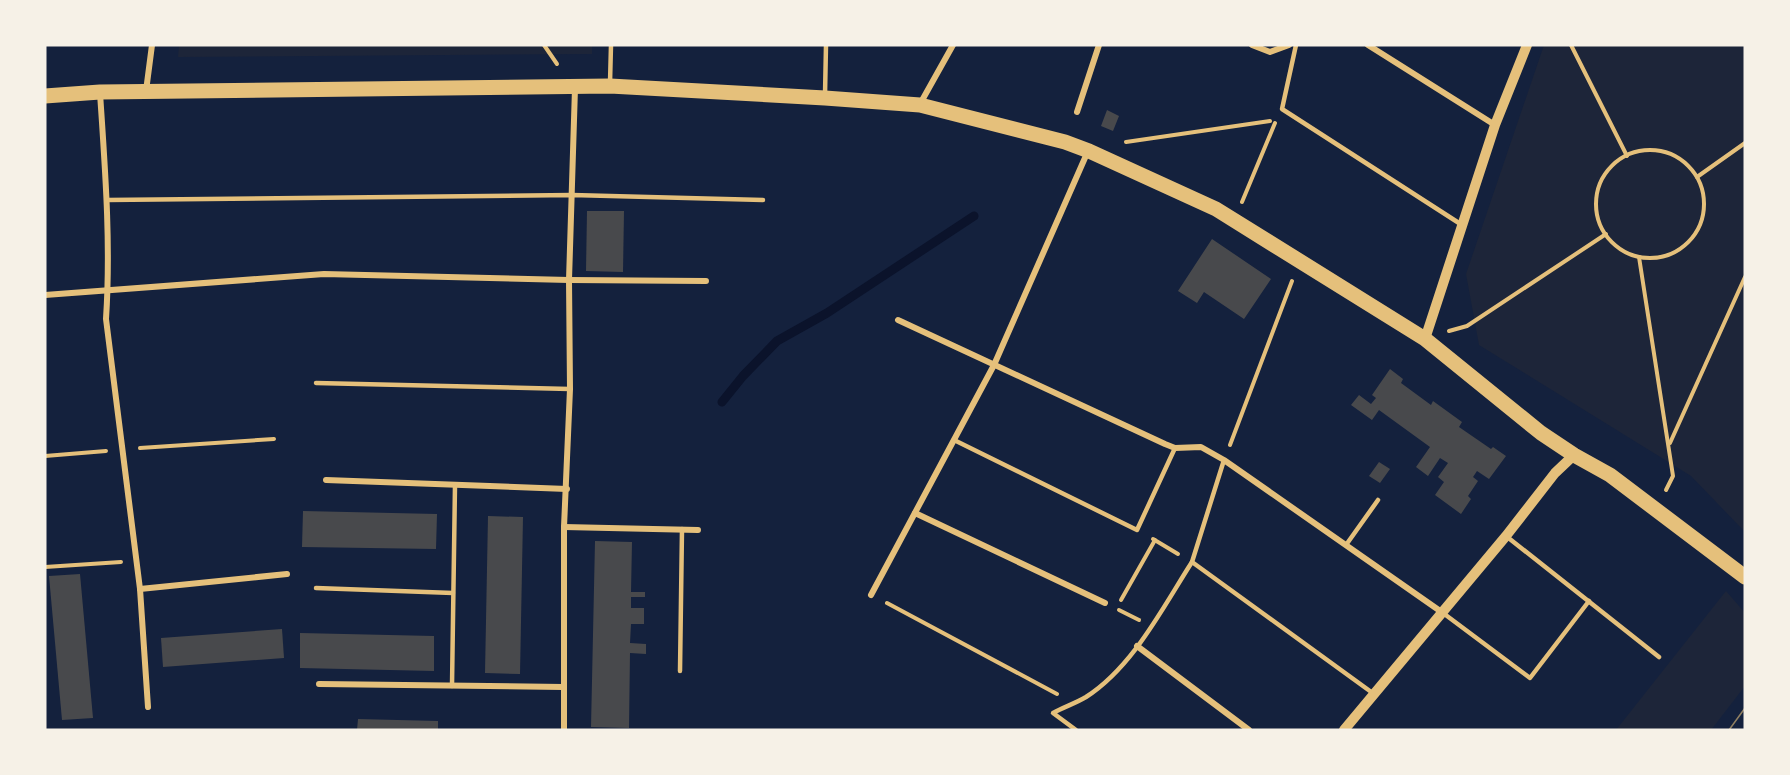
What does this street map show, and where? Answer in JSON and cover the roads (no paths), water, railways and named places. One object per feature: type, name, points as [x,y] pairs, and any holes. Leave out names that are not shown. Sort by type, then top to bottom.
[{"type":"main road","points":[[45,96],[100,92],[610,86],[920,105],[1065,142],[1216,209],[1425,339],[1541,433],[1610,475],[1745,577]]},
{"type":"street","points":[[146,92],[152,45]]},
{"type":"street","points":[[920,105],[953,45]]},
{"type":"street","points":[[1077,112],[1099,45]]},
{"type":"street","points":[[1252,45],[1270,52],[1289,45]]},
{"type":"street","points":[[1368,45],[1377,47],[1495,125]]},
{"type":"street","points":[[1425,339],[1495,125],[1527,45]]},
{"type":"street","points":[[564,730],[564,528],[570,389],[569,280],[574,87]]},
{"type":"street","points":[[100,92],[107,200],[106,319],[140,588],[148,707]]},
{"type":"street","points":[[871,594],[994,365],[1089,151]]},
{"type":"street","points":[[45,295],[324,274],[706,281]]},
{"type":"street","points":[[898,320],[1175,448],[1201,447],[1224,460],[1443,613]]},
{"type":"street","points":[[1344,730],[1443,613],[1555,473],[1574,455]]},
{"type":"street","points":[[326,480],[567,489]]},
{"type":"street","points":[[915,513],[1105,603]]},
{"type":"street","points":[[564,528],[698,530]]},
{"type":"street","points":[[140,588],[287,574]]},
{"type":"street","points":[[1137,646],[1249,730]]},
{"type":"street","points":[[319,684],[563,687]]},
{"type":"lane","points":[[610,86],[611,45]]},
{"type":"lane","points":[[825,98],[826,45]]},
{"type":"lane","points":[[1296,45],[1282,109],[1462,225]]},
{"type":"lane","points":[[107,200],[572,195],[763,200]]},
{"type":"lane","points":[[316,383],[570,389]]},
{"type":"lane","points":[[954,440],[1137,530],[1175,448]]},
{"type":"lane","points":[[1076,730],[1053,713],[1086,697],[1110,677],[1151,626],[1192,562],[1224,460]]},
{"type":"lane","points":[[452,686],[456,485]]},
{"type":"lane","points":[[1346,545],[1378,500]]},
{"type":"lane","points":[[680,671],[682,530]]},
{"type":"lane","points":[[1506,536],[1659,657]]},
{"type":"lane","points":[[1192,562],[1374,694]]},
{"type":"lane","points":[[316,588],[453,593]]},
{"type":"lane","points":[[1443,613],[1530,678],[1589,601]]},
{"type":"waterway","points":[[722,402],[743,376],[777,341],[827,313],[974,216]]},
{"type":"tram line","points":[[1729,730],[1745,708]]}]
